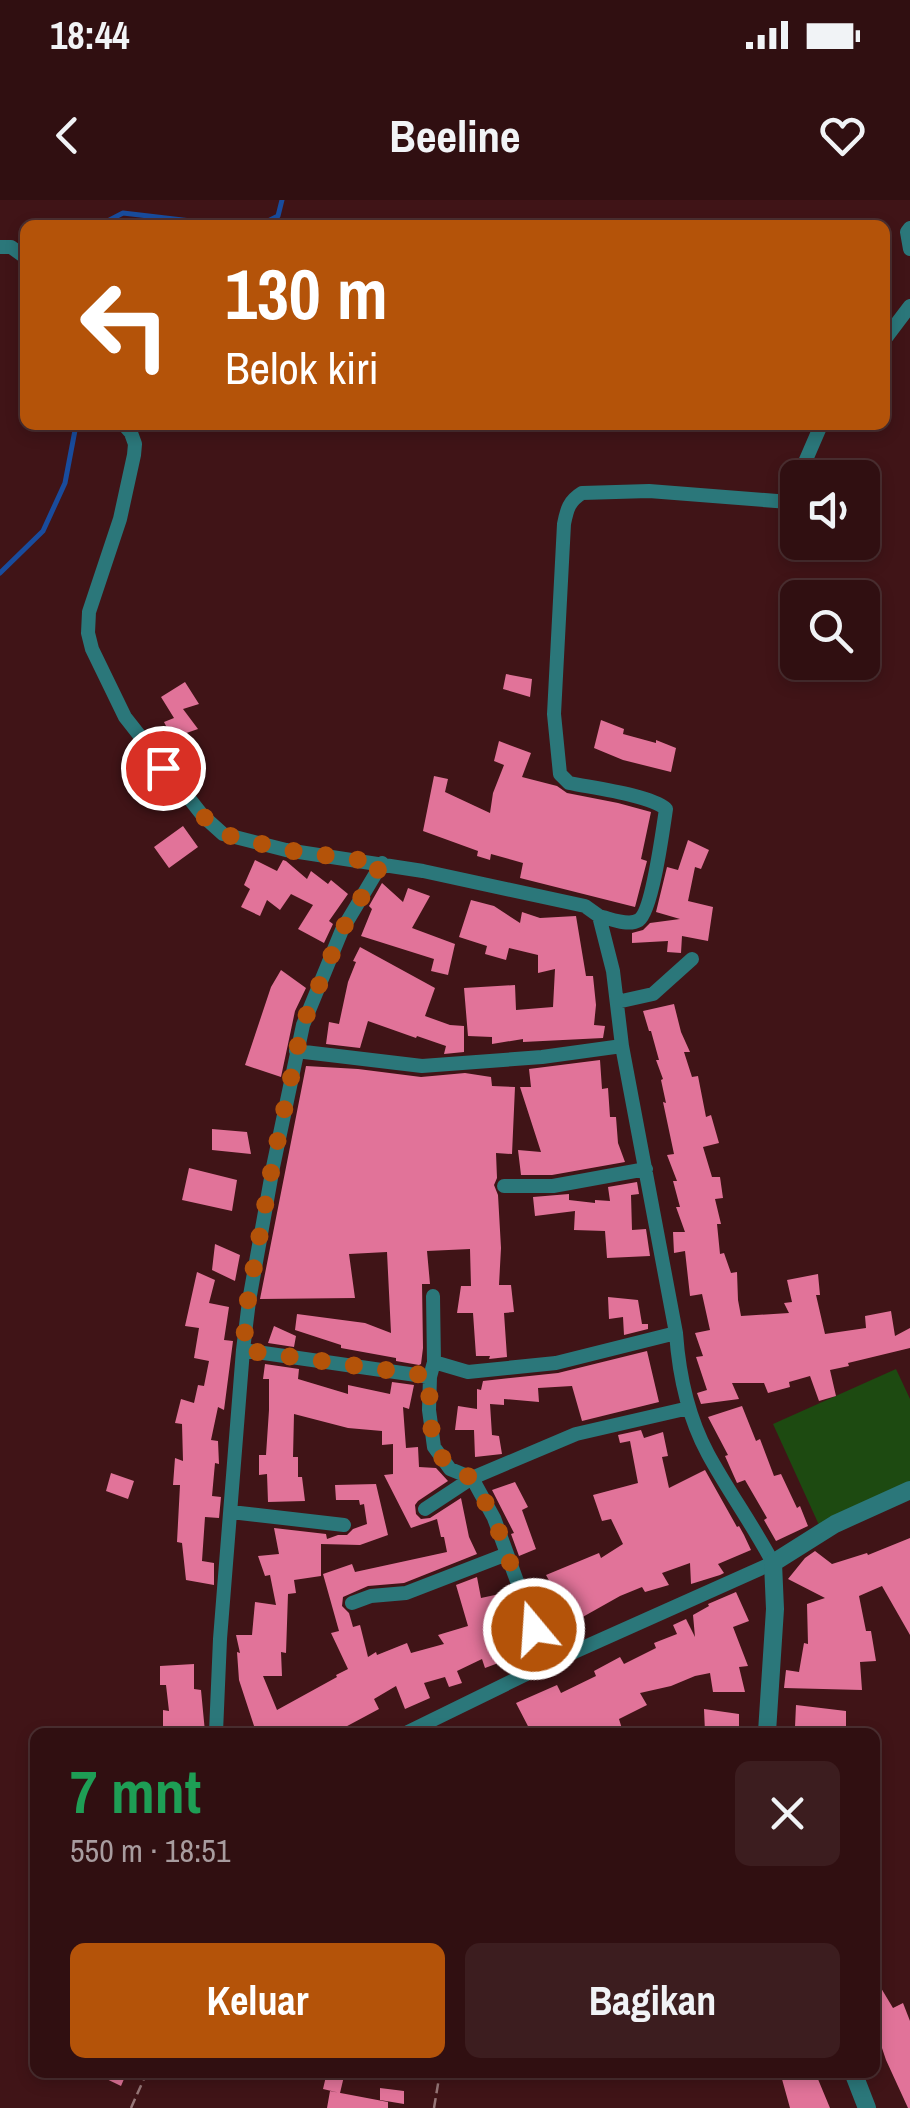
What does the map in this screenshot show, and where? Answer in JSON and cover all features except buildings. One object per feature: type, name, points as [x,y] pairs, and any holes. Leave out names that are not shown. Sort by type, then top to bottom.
[{"type":"street","points":[[910,228],[910,249]]},
{"type":"street","points":[[890,333],[910,306]]},
{"type":"street","points":[[128,430],[135,444],[131,472],[89,612],[88,633],[125,718],[203,816],[223,834],[286,850],[382,863],[586,906],[598,916],[630,923],[645,913],[666,810],[662,804],[569,783],[560,774],[554,714],[568,506],[582,493],[649,491],[780,501]]},
{"type":"street","points":[[806,460],[819,430]]},
{"type":"street","points":[[216,1728],[234,1447],[248,1300],[302,1026],[342,930],[382,863]]},
{"type":"street","points":[[598,916],[610,957],[622,1046],[689,1408],[707,1452],[773,1563],[776,1609],[767,1728]]},
{"type":"street","points":[[618,1002],[653,994],[692,960]]},
{"type":"street","points":[[296,1051],[422,1066],[622,1046]]},
{"type":"street","points":[[504,1186],[553,1186],[646,1168]]},
{"type":"street","points":[[433,1296],[429,1410],[434,1447],[450,1468],[472,1478],[494,1518],[547,1664]]},
{"type":"street","points":[[243,1350],[468,1372],[556,1363],[676,1333]]},
{"type":"street","points":[[425,1509],[472,1478],[576,1434],[689,1408]]},
{"type":"street","points":[[416,1728],[547,1664],[773,1563],[835,1524],[910,1490]]},
{"type":"street","points":[[231,1512],[344,1525]]},
{"type":"street","points":[[352,1603],[371,1596],[406,1593],[507,1554]]},
{"type":"street","points":[[855,2078],[867,2108]]},
{"type":"path","points":[[132,2108],[144,2078]]},
{"type":"path","points":[[434,2108],[439,2078]]},
{"type":"green space","points":[[896,1369],[910,1399],[910,1485],[819,1525],[773,1424]]},
{"type":"waterway","points":[[270,220],[278,216],[282,200]]},
{"type":"waterway","points":[[110,220],[123,213],[182,220]]},
{"type":"waterway","points":[[0,573],[43,531],[65,483],[75,430]]},
{"type":"route","points":[[163,768],[223,834],[286,850],[382,863],[342,930],[302,1026],[272,1167],[243,1350],[430,1376],[434,1447],[450,1468],[472,1478],[494,1518],[534,1629]]}]
